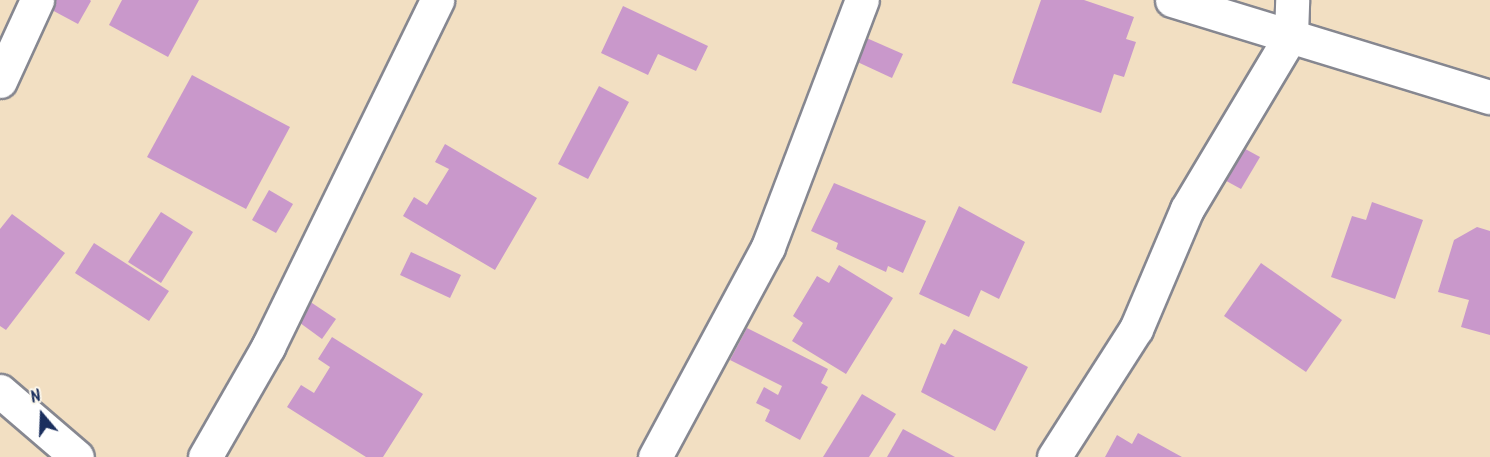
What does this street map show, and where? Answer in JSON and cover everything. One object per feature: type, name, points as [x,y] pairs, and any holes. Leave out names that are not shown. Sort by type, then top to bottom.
[{"type":"street","points":[[0,81],[37,0]]},
{"type":"street","points":[[205,457],[268,347],[437,0]]},
{"type":"street","points":[[655,457],[768,247],[862,0]]},
{"type":"street","points":[[1172,0],[1490,97]]},
{"type":"street","points":[[1054,457],[1136,329],[1186,209],[1291,35],[1292,0]]},
{"type":"street","points":[[0,391],[77,457]]},
{"type":"building","points":[[55,0],[91,1],[78,24],[50,9]]},
{"type":"building","points":[[122,0],[199,0],[168,57],[109,25]]},
{"type":"building","points":[[1041,0],[1084,0],[1134,17],[1126,39],[1136,42],[1124,77],[1114,74],[1101,113],[1012,83]]},
{"type":"building","points":[[623,6],[708,46],[696,71],[658,54],[648,75],[601,53]]},
{"type":"building","points":[[862,36],[903,54],[892,78],[851,59]]},
{"type":"building","points":[[192,75],[290,127],[246,209],[147,157]]},
{"type":"building","points":[[599,86],[629,102],[588,179],[558,164]]},
{"type":"building","points":[[445,144],[537,198],[495,270],[403,216],[414,197],[427,205],[449,169],[435,162]]},
{"type":"building","points":[[1238,145],[1260,157],[1241,189],[1219,177]]},
{"type":"building","points":[[834,183],[926,221],[903,273],[888,266],[886,272],[836,249],[838,243],[811,231]]},
{"type":"building","points":[[269,190],[293,204],[276,233],[252,220]]},
{"type":"building","points":[[1372,202],[1423,220],[1395,299],[1331,277],[1352,216],[1366,220]]},
{"type":"building","points":[[959,206],[1025,242],[999,299],[981,290],[969,317],[919,294]]},
{"type":"building","points":[[161,212],[193,232],[161,283],[128,262]]},
{"type":"building","points":[[12,214],[65,253],[6,330],[0,326],[0,229]]},
{"type":"building","points":[[1477,227],[1490,231],[1490,335],[1461,327],[1469,300],[1438,292],[1454,240]]},
{"type":"building","points":[[94,243],[169,291],[149,321],[75,273]]},
{"type":"building","points":[[411,252],[461,275],[450,298],[400,275]]},
{"type":"building","points":[[1261,263],[1342,320],[1306,372],[1224,316]]},
{"type":"building","points":[[839,265],[893,298],[846,374],[792,341],[803,323],[793,316],[817,276],[829,283]]},
{"type":"building","points":[[309,301],[336,319],[322,339],[296,320]]},
{"type":"building","points":[[747,328],[828,369],[821,383],[828,387],[800,440],[765,421],[770,410],[756,403],[764,387],[778,395],[782,386],[730,360]]},
{"type":"building","points":[[954,329],[1028,367],[995,431],[921,392],[941,343],[945,345]]},
{"type":"building","points":[[332,337],[423,394],[383,457],[366,457],[287,407],[301,385],[314,393],[330,367],[318,359]]},
{"type":"building","points":[[862,394],[896,414],[869,457],[823,457]]},
{"type":"building","points":[[903,429],[955,457],[887,457]]},
{"type":"building","points":[[1138,433],[1182,457],[1105,457],[1117,435],[1132,444]]}]
